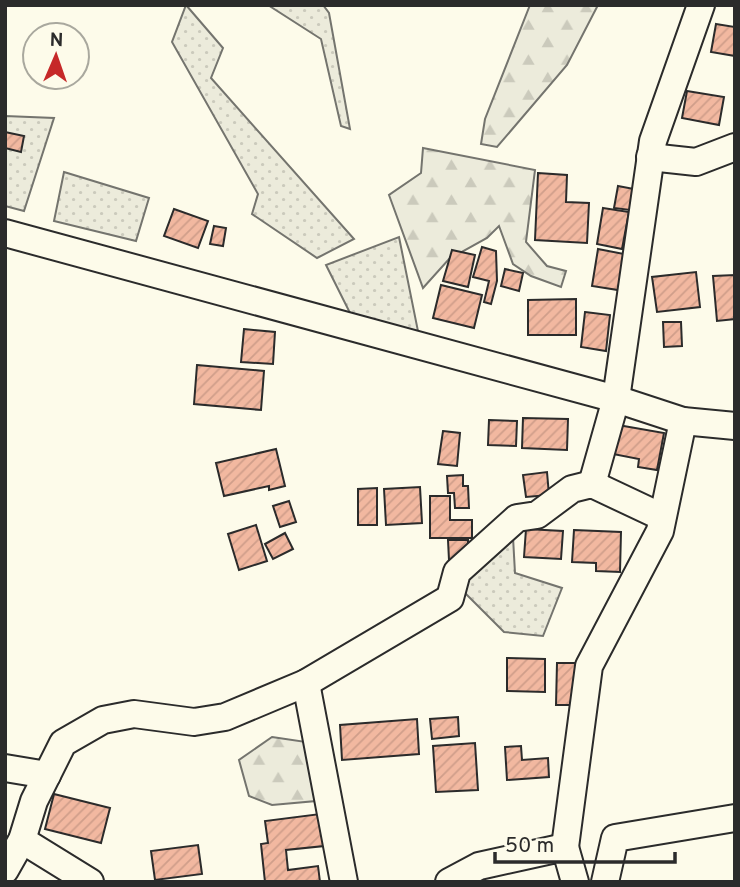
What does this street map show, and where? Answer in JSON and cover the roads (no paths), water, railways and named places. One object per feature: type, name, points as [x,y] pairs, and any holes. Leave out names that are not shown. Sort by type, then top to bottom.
[{"type":"street","points":[[592,484],[616,399],[653,141],[701,5]]},
{"type":"street","points":[[650,157],[696,162],[735,147]]},
{"type":"street","points":[[5,233],[616,399],[683,421],[735,426]]},
{"type":"street","points":[[575,882],[565,847],[589,666],[660,531],[683,421]]},
{"type":"street","points":[[5,870],[22,840],[47,775],[63,743],[103,720],[134,714],[194,722],[225,717],[306,683],[450,598],[457,572],[517,517],[537,515],[572,489],[592,484],[662,517]]},
{"type":"street","points":[[306,683],[344,882]]},
{"type":"street","points":[[5,768],[47,775]]},
{"type":"street","points":[[605,882],[615,838],[735,818]]},
{"type":"street","points":[[22,840],[90,882]]},
{"type":"street","points":[[450,882],[479,866],[565,847]]}]
